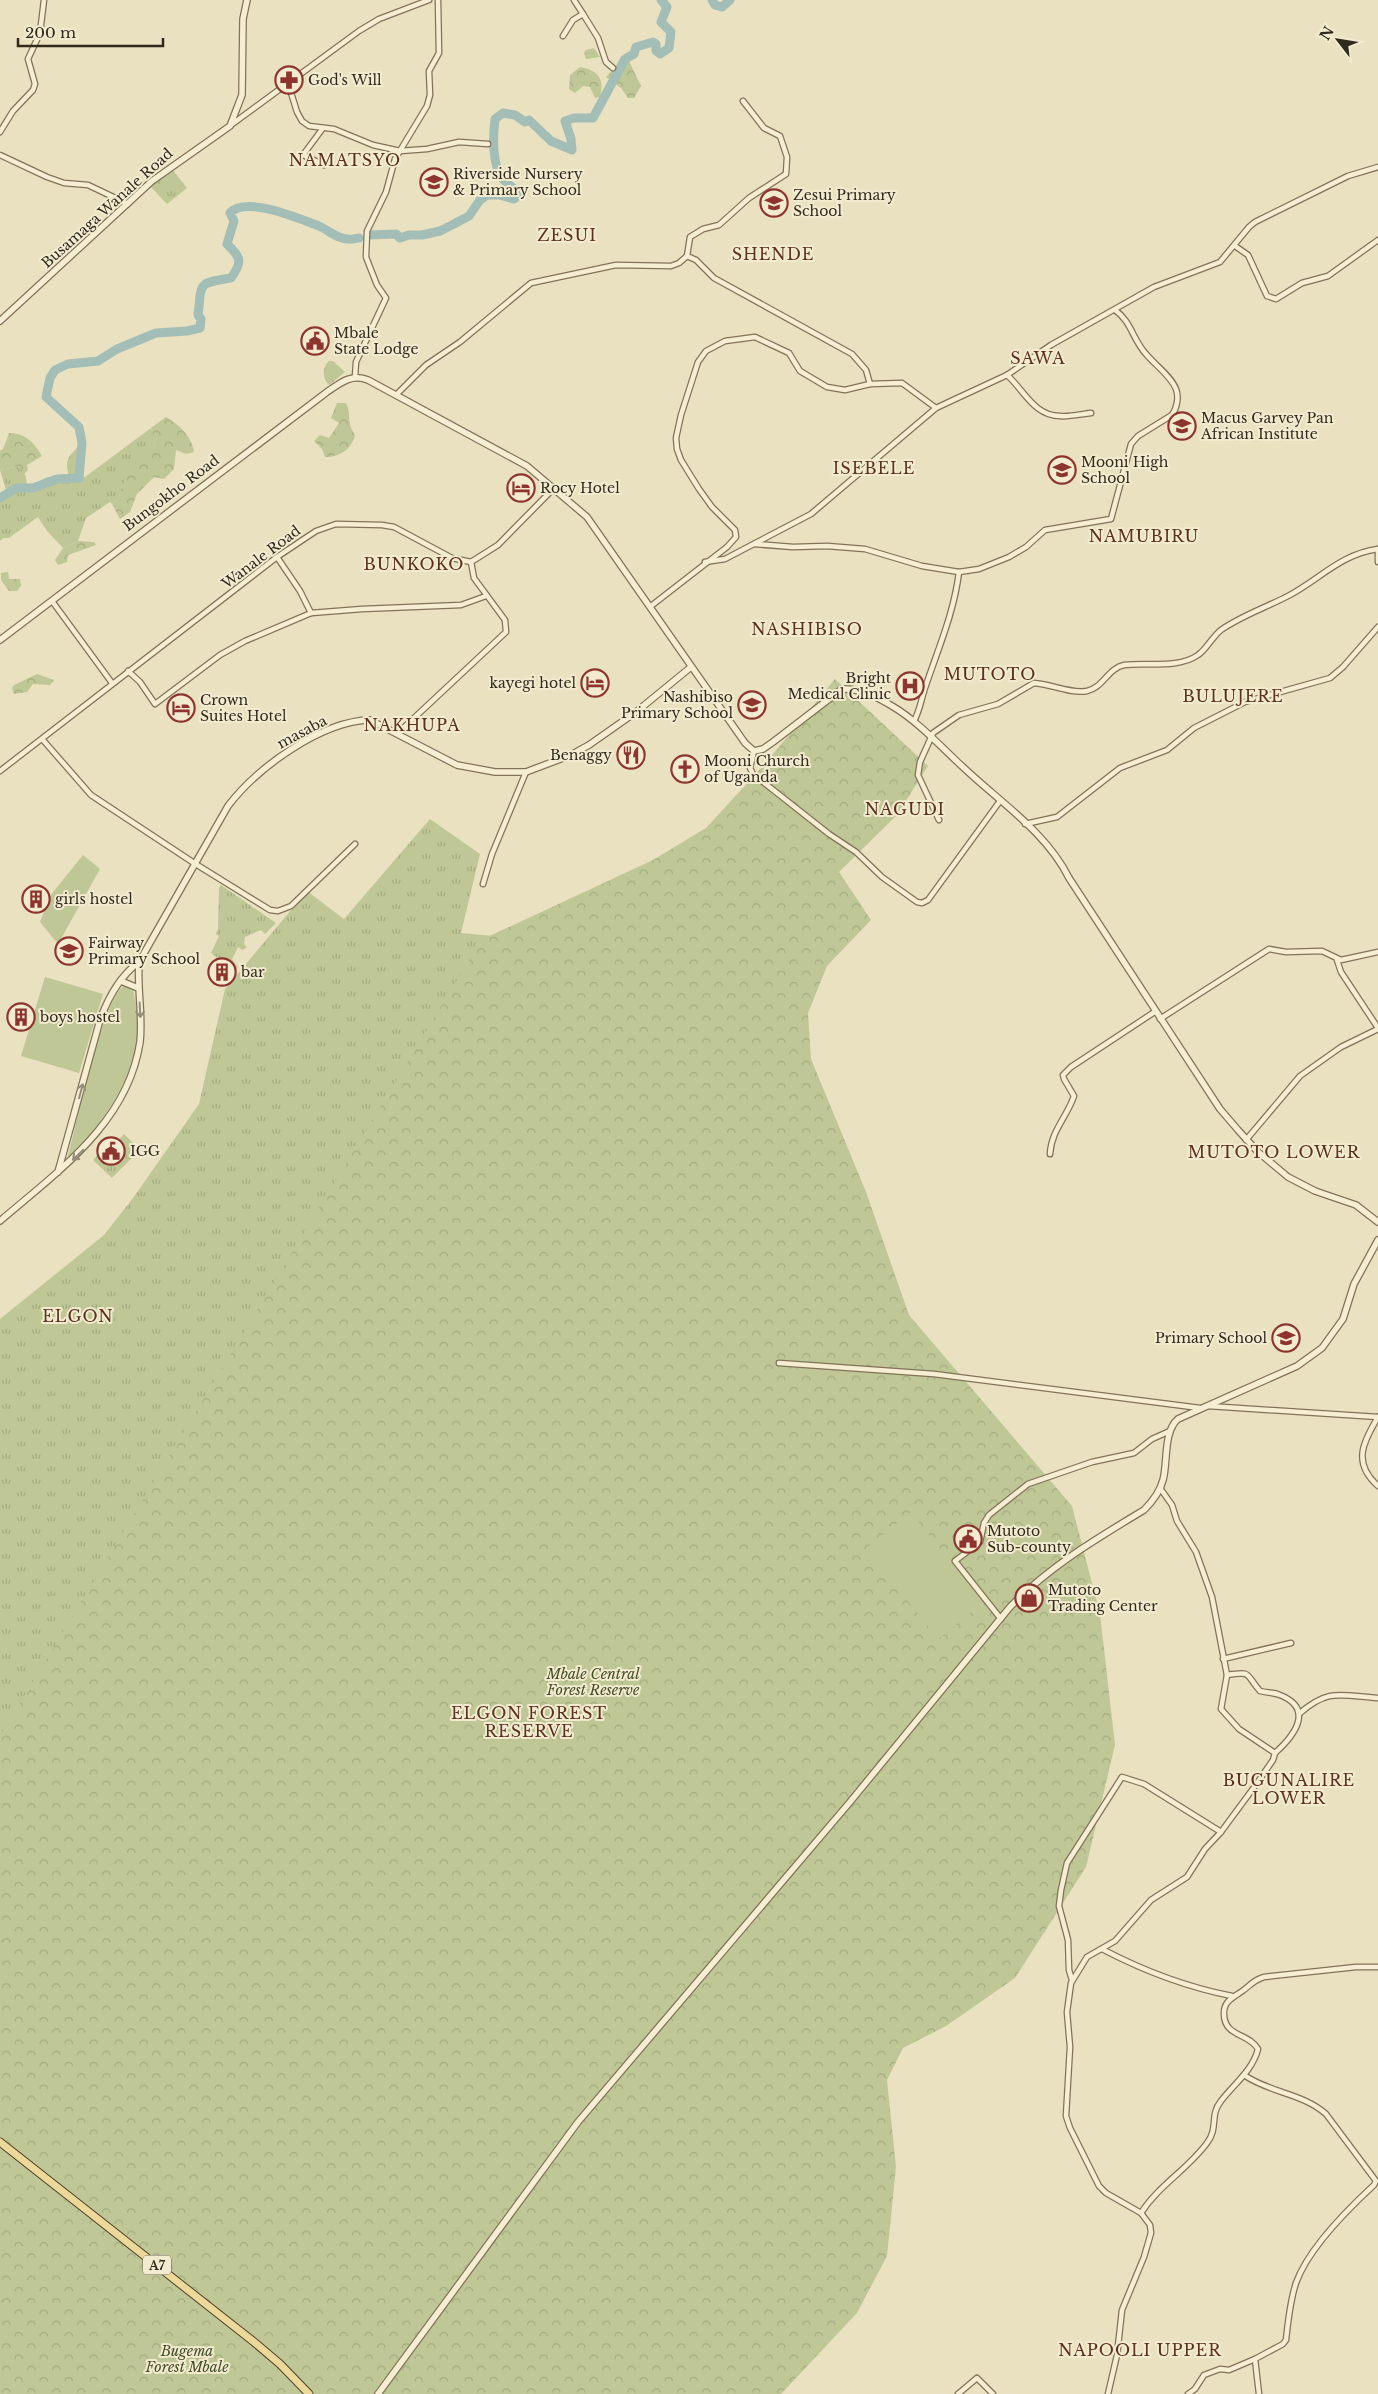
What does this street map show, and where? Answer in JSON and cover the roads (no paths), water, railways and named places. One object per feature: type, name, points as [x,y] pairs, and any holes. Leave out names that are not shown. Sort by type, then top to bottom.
[{"type":"main road","name":"A7","points":[[0,2142],[254,2342],[280,2364],[309,2394]]},
{"type":"street","points":[[0,132],[12,111],[33,90],[34,84],[28,59],[40,33],[44,0]]},
{"type":"street","points":[[230,126],[242,96],[243,19],[247,0]]},
{"type":"street","points":[[230,126],[379,18],[429,0]]},
{"type":"street","points":[[438,0],[438,54],[429,71],[429,100],[392,167],[381,204],[365,239],[367,261],[377,285],[386,298],[356,362],[358,377],[396,395],[527,466],[555,488],[591,521],[691,667],[746,743],[754,751]]},
{"type":"street","points":[[574,0],[598,38],[606,62],[614,68]]},
{"type":"street","points":[[563,36],[573,20],[583,14]]},
{"type":"street","points":[[288,83],[302,121],[309,126],[341,131],[373,145],[400,151],[427,149],[459,142],[488,144]]},
{"type":"street","points":[[396,395],[424,368],[468,336],[531,283],[616,265],[671,266],[679,263],[687,256],[690,238],[703,229],[719,225],[749,198],[783,177],[787,172],[787,157],[780,136],[764,128],[743,101]]},
{"type":"street","name":"Busamaga Wanale Road","points":[[0,321],[168,168],[230,126]]},
{"type":"street","points":[[322,128],[303,155],[324,165]]},
{"type":"street","points":[[0,155],[47,177],[64,183],[88,185],[129,204]]},
{"type":"street","points":[[705,562],[725,559],[818,509],[936,408],[1007,375],[1047,348],[1164,283],[1214,266],[1235,246],[1255,222],[1348,176],[1378,167]]},
{"type":"street","points":[[1235,246],[1248,255],[1267,296],[1276,299],[1302,283],[1328,276],[1378,240]]},
{"type":"street","points":[[687,256],[696,260],[714,278],[852,354],[866,370],[870,384]]},
{"type":"street","points":[[752,544],[865,549],[922,566],[960,572],[979,568],[1009,557],[1045,530],[1109,521],[1113,517],[1132,444],[1138,436],[1174,412],[1177,395],[1174,386],[1142,349],[1126,321],[1115,310]]},
{"type":"street","points":[[651,606],[705,562],[727,547],[736,537],[735,530],[709,504],[681,460],[677,449],[676,438],[680,415],[698,362],[706,351],[725,341],[755,337],[789,353],[800,370],[827,387],[845,390],[870,384],[902,383],[936,408]]},
{"type":"street","points":[[1007,375],[1019,386],[1036,408],[1045,413],[1059,417],[1091,413]]},
{"type":"street","name":"Bungokho Road","points":[[0,640],[298,412],[344,380],[358,377]]},
{"type":"street","points":[[398,733],[506,632],[505,620],[474,578],[471,562],[498,546],[555,488]]},
{"type":"street","name":"Wanale Road","points":[[0,771],[43,740],[112,683],[277,558],[316,531],[336,524],[394,527],[452,558],[471,562]]},
{"type":"street","points":[[938,820],[918,775],[920,762],[935,730],[953,718],[998,704],[1034,683],[1087,691],[1097,686],[1114,670],[1122,666],[1174,663],[1193,658],[1203,651],[1222,629],[1290,595],[1352,555],[1378,549],[1378,562]]},
{"type":"street","points":[[277,558],[300,591],[311,613]]},
{"type":"street","points":[[914,721],[921,707],[954,605],[960,572]]},
{"type":"street","points":[[128,672],[140,682],[155,704],[220,655],[311,613],[461,605],[486,596]]},
{"type":"street","points":[[52,601],[112,683]]},
{"type":"street","points":[[1025,824],[1057,817],[1120,768],[1167,750],[1194,728],[1246,702],[1330,678],[1343,667],[1378,627]]},
{"type":"street","name":"masaba","points":[[139,962],[228,806],[245,786],[269,765],[323,732],[362,720],[378,722],[458,764],[495,772],[526,772],[571,755],[589,745],[636,712],[691,667]]},
{"type":"street","points":[[754,751],[763,749],[774,742],[842,689],[853,689],[872,696],[914,721],[1025,824],[1059,859],[1069,878],[1131,970],[1160,1019],[1220,1109],[1246,1140],[1288,1177],[1356,1206],[1378,1222]]},
{"type":"street","points":[[43,740],[91,795],[194,863],[270,910],[278,912],[291,906],[355,844]]},
{"type":"street","points":[[754,751],[750,768],[753,774],[828,834],[856,852],[882,877],[917,902],[922,903],[928,900],[1000,801]]},
{"type":"street","points":[[483,884],[498,838],[526,772]]},
{"type":"street","points":[[1160,1019],[1269,949],[1286,952],[1322,950],[1337,960],[1341,972],[1378,1028],[1341,1047],[1300,1076],[1246,1140]]},
{"type":"street","points":[[1337,960],[1378,952]]},
{"type":"street","points":[[58,1172],[107,1001],[121,981],[139,962]]},
{"type":"street","points":[[0,1221],[86,1147],[126,1087],[136,1060],[140,1040],[139,962]]},
{"type":"street","points":[[121,981],[138,988]]},
{"type":"street","points":[[1050,1154],[1050,1142],[1074,1096],[1063,1075],[1071,1067],[1156,1012]]},
{"type":"street","points":[[378,2394],[578,2122],[850,1802],[1000,1619],[1044,1575],[1071,1554],[1144,1510],[1160,1488],[1172,1431],[1178,1420],[1200,1408],[1297,1366],[1322,1348],[1343,1319],[1354,1284],[1378,1240]]},
{"type":"street","points":[[779,1363],[934,1374],[1200,1408]]},
{"type":"street","points":[[1207,1406],[1378,1417],[1367,1435],[1362,1454],[1366,1473],[1378,1486]]},
{"type":"street","points":[[1000,1619],[955,1561],[980,1542],[984,1523],[989,1515],[1028,1484],[1092,1462],[1134,1453],[1152,1439],[1172,1431]]},
{"type":"street","points":[[1160,1488],[1172,1505],[1178,1521],[1196,1552],[1212,1597],[1227,1675],[1221,1707],[1222,1712],[1253,1740],[1275,1753]]},
{"type":"street","points":[[1223,1659],[1292,1643]]},
{"type":"street","points":[[1108,2394],[1117,2355],[1122,2310],[1144,2257],[1151,2233],[1150,2225],[1142,2213],[1106,2193],[1099,2186],[1073,2135],[1066,2116],[1070,2047],[1067,2012],[1072,1981],[1087,1957],[1124,1933],[1156,1897],[1187,1877],[1205,1849],[1221,1832],[1255,1786],[1273,1760],[1275,1753],[1294,1733],[1299,1714],[1292,1701],[1274,1692],[1260,1691],[1249,1674],[1245,1672],[1227,1675]]},
{"type":"street","points":[[1299,1714],[1309,1705],[1326,1696],[1337,1694],[1378,1698]]},
{"type":"street","points":[[1072,1981],[1069,1970],[1068,1940],[1059,1906],[1064,1873],[1067,1864],[1122,1777],[1144,1784],[1221,1832]]},
{"type":"street","points":[[1102,1949],[1142,1970],[1185,1985],[1232,1996]]},
{"type":"street","points":[[1142,2213],[1157,2192],[1206,2145],[1214,2132],[1216,2110],[1257,2056],[1258,2049],[1249,2040],[1230,2031],[1225,2023],[1224,2012],[1227,2002],[1232,1996],[1242,1992],[1256,1979],[1264,1977],[1356,1967],[1378,1967]]},
{"type":"street","points":[[1188,2394],[1195,2389],[1204,2375],[1220,2370],[1229,2370],[1256,2359],[1283,2344],[1286,2340],[1293,2292],[1305,2265],[1341,2218],[1377,2181],[1326,2114],[1318,2107],[1297,2097],[1268,2088],[1244,2075]]},
{"type":"street","points":[[1256,2359],[1259,2394]]},
{"type":"street","points":[[958,2394],[977,2378],[993,2394]]},
{"type":"waterway","points":[[369,235],[396,234],[400,238],[440,231],[469,216],[480,200],[487,195],[499,195],[514,199],[518,196],[515,190],[502,178],[497,169],[494,147],[495,119],[503,113],[515,115],[525,122],[529,120],[551,141],[572,150],[571,139],[565,121],[574,118],[593,118],[625,59],[634,54],[636,47],[653,42],[656,44],[656,51],[660,54],[669,48],[671,32],[661,22],[667,7],[661,0]]},
{"type":"waterway","points":[[712,0],[715,5],[722,7],[730,0]]},
{"type":"waterway","points":[[0,498],[16,488],[33,488],[57,479],[79,478],[82,443],[79,427],[46,397],[50,378],[55,370],[68,364],[98,361],[117,349],[156,333],[187,331],[200,328],[201,319],[198,315],[203,287],[212,282],[231,278],[239,263],[238,256],[227,244],[234,221],[230,213],[238,208],[248,206],[260,207],[319,226],[340,238],[359,238]]},
{"type":"place","name":"God's Will","points":[[289,80]]},
{"type":"place","name":"Riverside Nursery & Primary School","points":[[434,182]]},
{"type":"place","name":"Zesui Primary School","points":[[774,203]]},
{"type":"place","name":"Mbale State Lodge","points":[[315,341]]},
{"type":"place","name":"Macus Garvey Pan African Institute","points":[[1182,426]]},
{"type":"place","name":"Mooni High School","points":[[1062,470]]},
{"type":"place","name":"Rocy Hotel","points":[[521,488]]},
{"type":"place","name":"kayegi hotel","points":[[595,683]]},
{"type":"place","name":"Bright Medical Clinic","points":[[910,686]]},
{"type":"place","name":"Nashibiso Primary School","points":[[752,705]]},
{"type":"place","name":"Crown Suites Hotel","points":[[181,708]]},
{"type":"place","name":"Benaggy","points":[[631,755]]},
{"type":"place","name":"Mooni Church of Uganda","points":[[685,769]]},
{"type":"place","name":"girls hostel","points":[[36,899]]},
{"type":"place","name":"Fairway Primary School","points":[[69,951]]},
{"type":"place","name":"bar","points":[[222,972]]},
{"type":"place","name":"boys hostel","points":[[21,1017]]},
{"type":"place","name":"IGG","points":[[111,1151]]},
{"type":"place","name":"Primary School","points":[[1286,1338]]},
{"type":"place","name":"Mutoto Sub-county","points":[[968,1539]]},
{"type":"place","name":"Mutoto Trading Center","points":[[1029,1598]]},
{"type":"district","name":"NAMATSYO","points":[[345,160]]},
{"type":"district","name":"ZESUI","points":[[567,235]]},
{"type":"district","name":"SHENDE","points":[[773,254]]},
{"type":"district","name":"SAWA","points":[[1038,358]]},
{"type":"district","name":"ISEBELE","points":[[874,468]]},
{"type":"district","name":"NAMUBIRU","points":[[1144,536]]},
{"type":"district","name":"BUNKOKO","points":[[414,564]]},
{"type":"district","name":"NASHIBISO","points":[[807,629]]},
{"type":"district","name":"MUTOTO","points":[[990,674]]},
{"type":"district","name":"BULUJERE","points":[[1233,696]]},
{"type":"district","name":"NAKHUPA","points":[[412,725]]},
{"type":"district","name":"NAGUDI","points":[[905,809]]},
{"type":"district","name":"MUTOTO LOWER","points":[[1274,1152]]},
{"type":"district","name":"ELGON","points":[[78,1316]]},
{"type":"district","name":"ELGON FOREST RESERVE","points":[[529,1722]]},
{"type":"district","name":"BUGUNALIRE LOWER","points":[[1289,1789]]},
{"type":"district","name":"NAPOOLI UPPER","points":[[1140,2350]]},
{"type":"park label","name":"Mbale Central Forest Reserve","points":[[593,1682]]},
{"type":"park label","name":"Bugema Forest Mbale","points":[[187,2360]]}]
